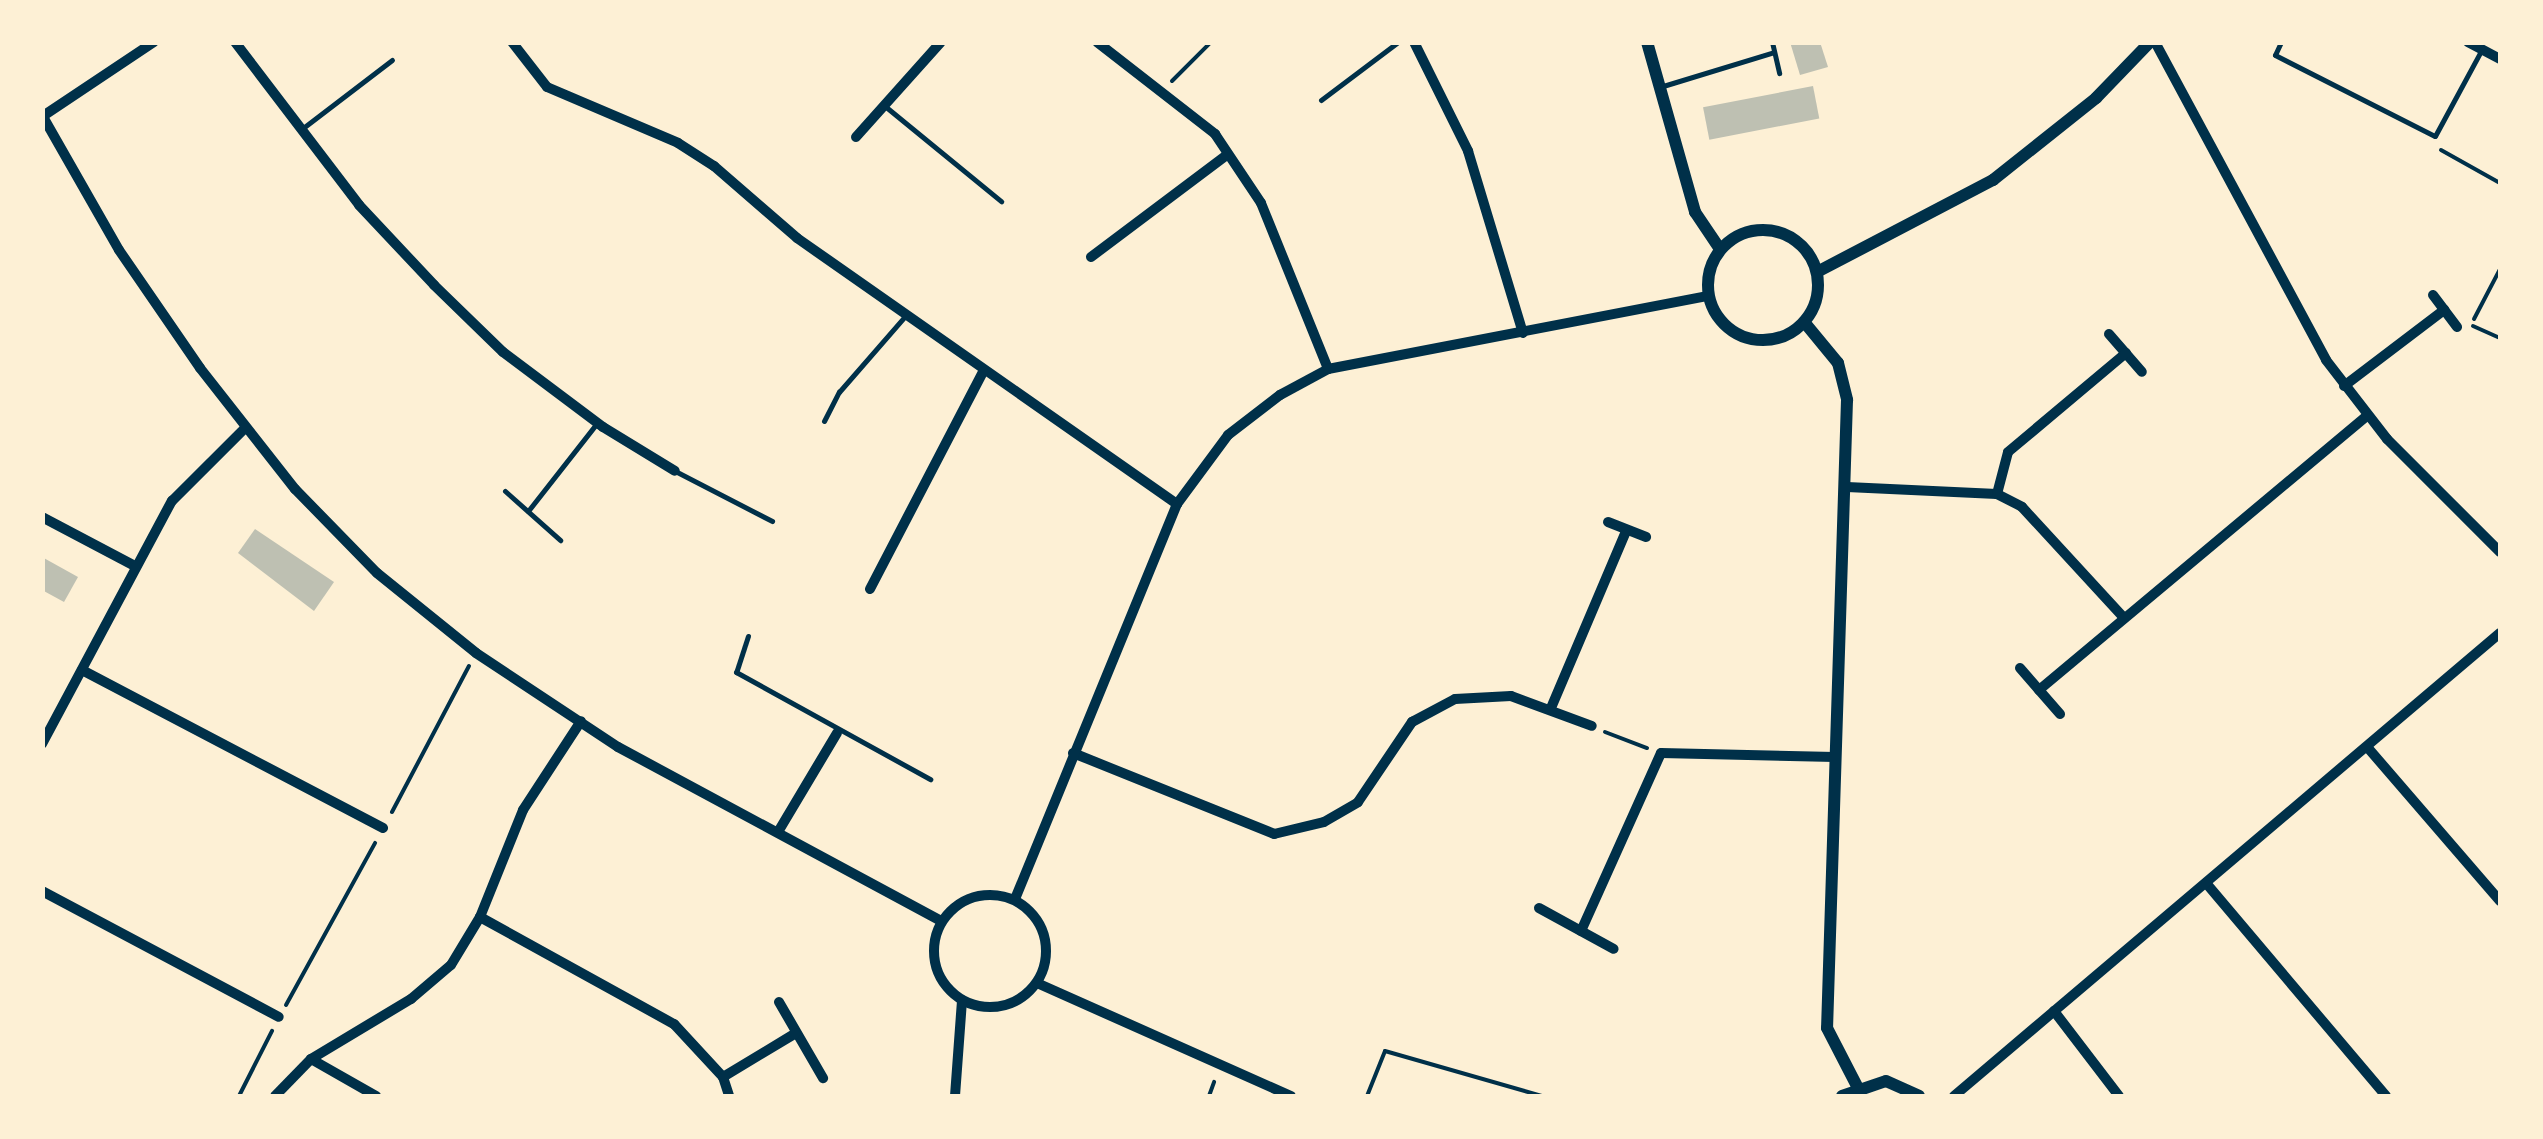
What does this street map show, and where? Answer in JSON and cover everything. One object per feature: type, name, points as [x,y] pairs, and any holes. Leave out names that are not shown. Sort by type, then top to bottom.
[{"type":"street","points":[[154,42],[43,115],[118,250],[244,428],[377,573],[476,653],[581,721],[941,922]]},
{"type":"street","points":[[235,42],[301,129],[434,285],[503,352],[597,423],[675,470]]},
{"type":"street","points":[[512,42],[547,87],[678,143],[905,316],[1177,504]]},
{"type":"street","points":[[856,137],[941,42]]},
{"type":"street","points":[[1097,42],[1196,114],[1228,154],[1261,203],[1328,369]]},
{"type":"street","points":[[1414,42],[1468,151],[1523,334]]},
{"type":"street","points":[[1646,42],[1695,212],[1720,249]]},
{"type":"street","points":[[1805,323],[1817,272],[1993,180],[2096,98],[2152,42],[2344,386],[2367,416],[2500,552]]},
{"type":"street","points":[[2468,42],[2500,59]]},
{"type":"street","points":[[1092,258],[1228,154]]},
{"type":"street","points":[[1805,323],[1756,340],[1718,318],[1708,296],[1712,260],[1743,232],[1780,230],[1817,272]]},
{"type":"street","points":[[2433,295],[2457,327]]},
{"type":"street","points":[[1014,899],[1177,504],[1228,435],[1328,369],[1708,296]]},
{"type":"street","points":[[2344,386],[2444,310]]},
{"type":"street","points":[[1805,323],[1838,364],[1847,400],[1827,1028],[1856,1086]]},
{"type":"street","points":[[2110,334],[2142,372]]},
{"type":"street","points":[[1996,494],[2008,452],[2126,353]]},
{"type":"street","points":[[870,589],[983,372]]},
{"type":"street","points":[[2040,690],[2367,416]]},
{"type":"street","points":[[42,744],[172,501],[244,428]]},
{"type":"street","points":[[1846,487],[1996,494],[2022,506],[2124,618]]},
{"type":"street","points":[[42,517],[135,566]]},
{"type":"street","points":[[1608,522],[1646,537]]},
{"type":"street","points":[[1551,708],[1626,531]]},
{"type":"street","points":[[1954,1096],[2500,632]]},
{"type":"street","points":[[2020,668],[2060,714]]},
{"type":"street","points":[[82,670],[383,828]]},
{"type":"street","points":[[1073,753],[1274,834],[1324,822],[1358,802],[1412,722],[1432,709],[1483,693],[1551,708],[1592,726]]},
{"type":"street","points":[[275,1096],[310,1059],[411,999],[451,965],[480,918],[523,810],[581,721]]},
{"type":"street","points":[[778,832],[837,732]]},
{"type":"street","points":[[2368,748],[2500,901]]},
{"type":"street","points":[[1582,930],[1661,753],[1835,757]]},
{"type":"street","points":[[2206,883],[2386,1096]]},
{"type":"street","points":[[42,891],[279,1017]]},
{"type":"street","points":[[955,1096],[962,1000],[934,962],[941,922],[972,897],[1014,899],[1044,934],[1047,954],[1037,983],[1005,1006],[962,1000]]},
{"type":"street","points":[[1539,908],[1614,948]]},
{"type":"street","points":[[480,918],[674,1024],[723,1077],[729,1096]]},
{"type":"street","points":[[1037,983],[1291,1096]]},
{"type":"street","points":[[780,1002],[823,1078]]},
{"type":"street","points":[[2054,1011],[2119,1096]]},
{"type":"street","points":[[723,1077],[796,1033]]},
{"type":"street","points":[[310,1059],[376,1096]]},
{"type":"street","points":[[1842,1096],[1856,1086],[1886,1081],[1919,1096]]},
{"type":"lane","points":[[1321,100],[1398,42]]},
{"type":"lane","points":[[1772,42],[1779,72]]},
{"type":"lane","points":[[2281,42],[2275,54],[2436,136],[2482,50]]},
{"type":"lane","points":[[1659,87],[1774,52]]},
{"type":"lane","points":[[301,129],[392,60]]},
{"type":"lane","points":[[884,106],[1001,201]]},
{"type":"lane","points":[[824,421],[839,392],[905,316]]},
{"type":"lane","points":[[528,512],[597,423]]},
{"type":"lane","points":[[675,470],[772,521]]},
{"type":"lane","points":[[505,491],[560,540]]},
{"type":"lane","points":[[748,636],[736,672],[837,732],[930,780]]},
{"type":"path","points":[[1163,90],[1211,42]]},
{"type":"path","points":[[2436,136],[2442,154],[2500,184]]},
{"type":"path","points":[[2500,268],[2470,326],[2500,338]]},
{"type":"path","points":[[239,1096],[476,653]]},
{"type":"path","points":[[1592,726],[1661,753]]},
{"type":"path","points":[[1367,1096],[1385,1052],[1542,1096]]},
{"type":"building","points":[[1790,42],[1820,42],[1828,67],[1800,75]]},
{"type":"building","points":[[1813,86],[1819,118],[1709,140],[1703,107]]},
{"type":"building","points":[[255,529],[334,582],[314,611],[238,553]]},
{"type":"building","points":[[42,557],[78,577],[64,602],[42,590]]}]
